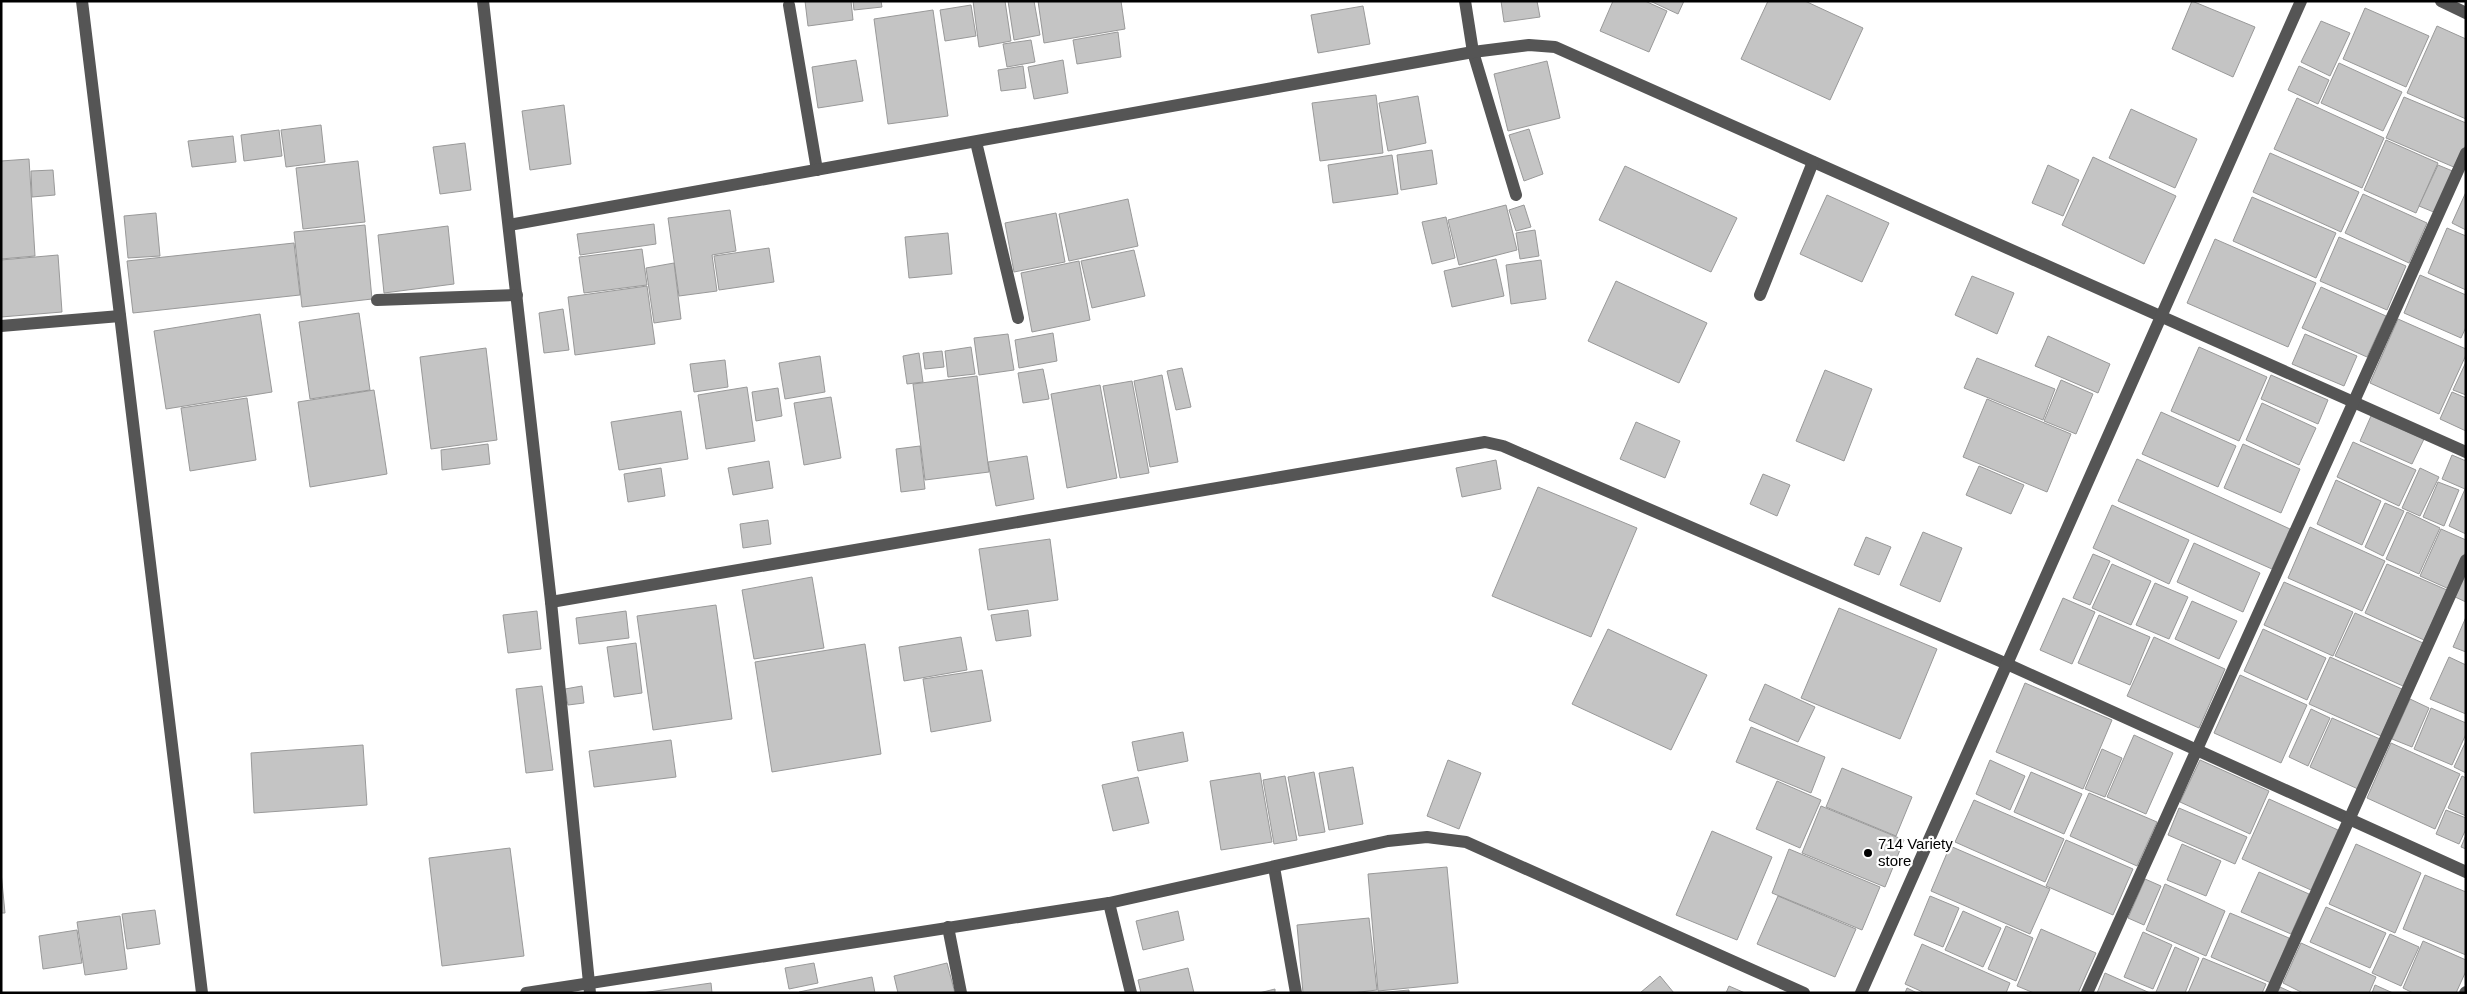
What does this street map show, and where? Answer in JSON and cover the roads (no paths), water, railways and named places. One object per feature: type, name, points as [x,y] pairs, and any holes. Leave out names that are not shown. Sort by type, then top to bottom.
[{"type":"street","points":[[82,1],[202,993]]},
{"type":"street","points":[[483,1],[551,602],[589,987]]},
{"type":"street","points":[[1465,1],[1473,52],[1516,195]]},
{"type":"street","points":[[1861,993],[2301,1]]},
{"type":"street","points":[[2441,1],[2466,13]]},
{"type":"street","points":[[789,5],[817,170]]},
{"type":"street","points":[[508,225],[1473,52],[1529,46],[1555,47],[2466,452]]},
{"type":"street","points":[[976,142],[1018,318]]},
{"type":"street","points":[[2087,993],[2466,153]]},
{"type":"street","points":[[1760,295],[1813,162]]},
{"type":"street","points":[[377,300],[517,295]]},
{"type":"street","points":[[1,326],[120,316]]},
{"type":"street","points":[[551,602],[1484,442],[1503,446],[2007,664],[2466,872]]},
{"type":"street","points":[[2271,993],[2466,560]]},
{"type":"street","points":[[526,993],[589,987],[948,927],[1109,903],[1388,842],[1427,837],[1466,842],[1804,993]]},
{"type":"street","points":[[1274,867],[1296,993]]},
{"type":"street","points":[[1109,903],[1131,993]]},
{"type":"street","points":[[948,927],[961,993]]},
{"type":"place","name":"714 Variety store","points":[[1868,853]]}]
